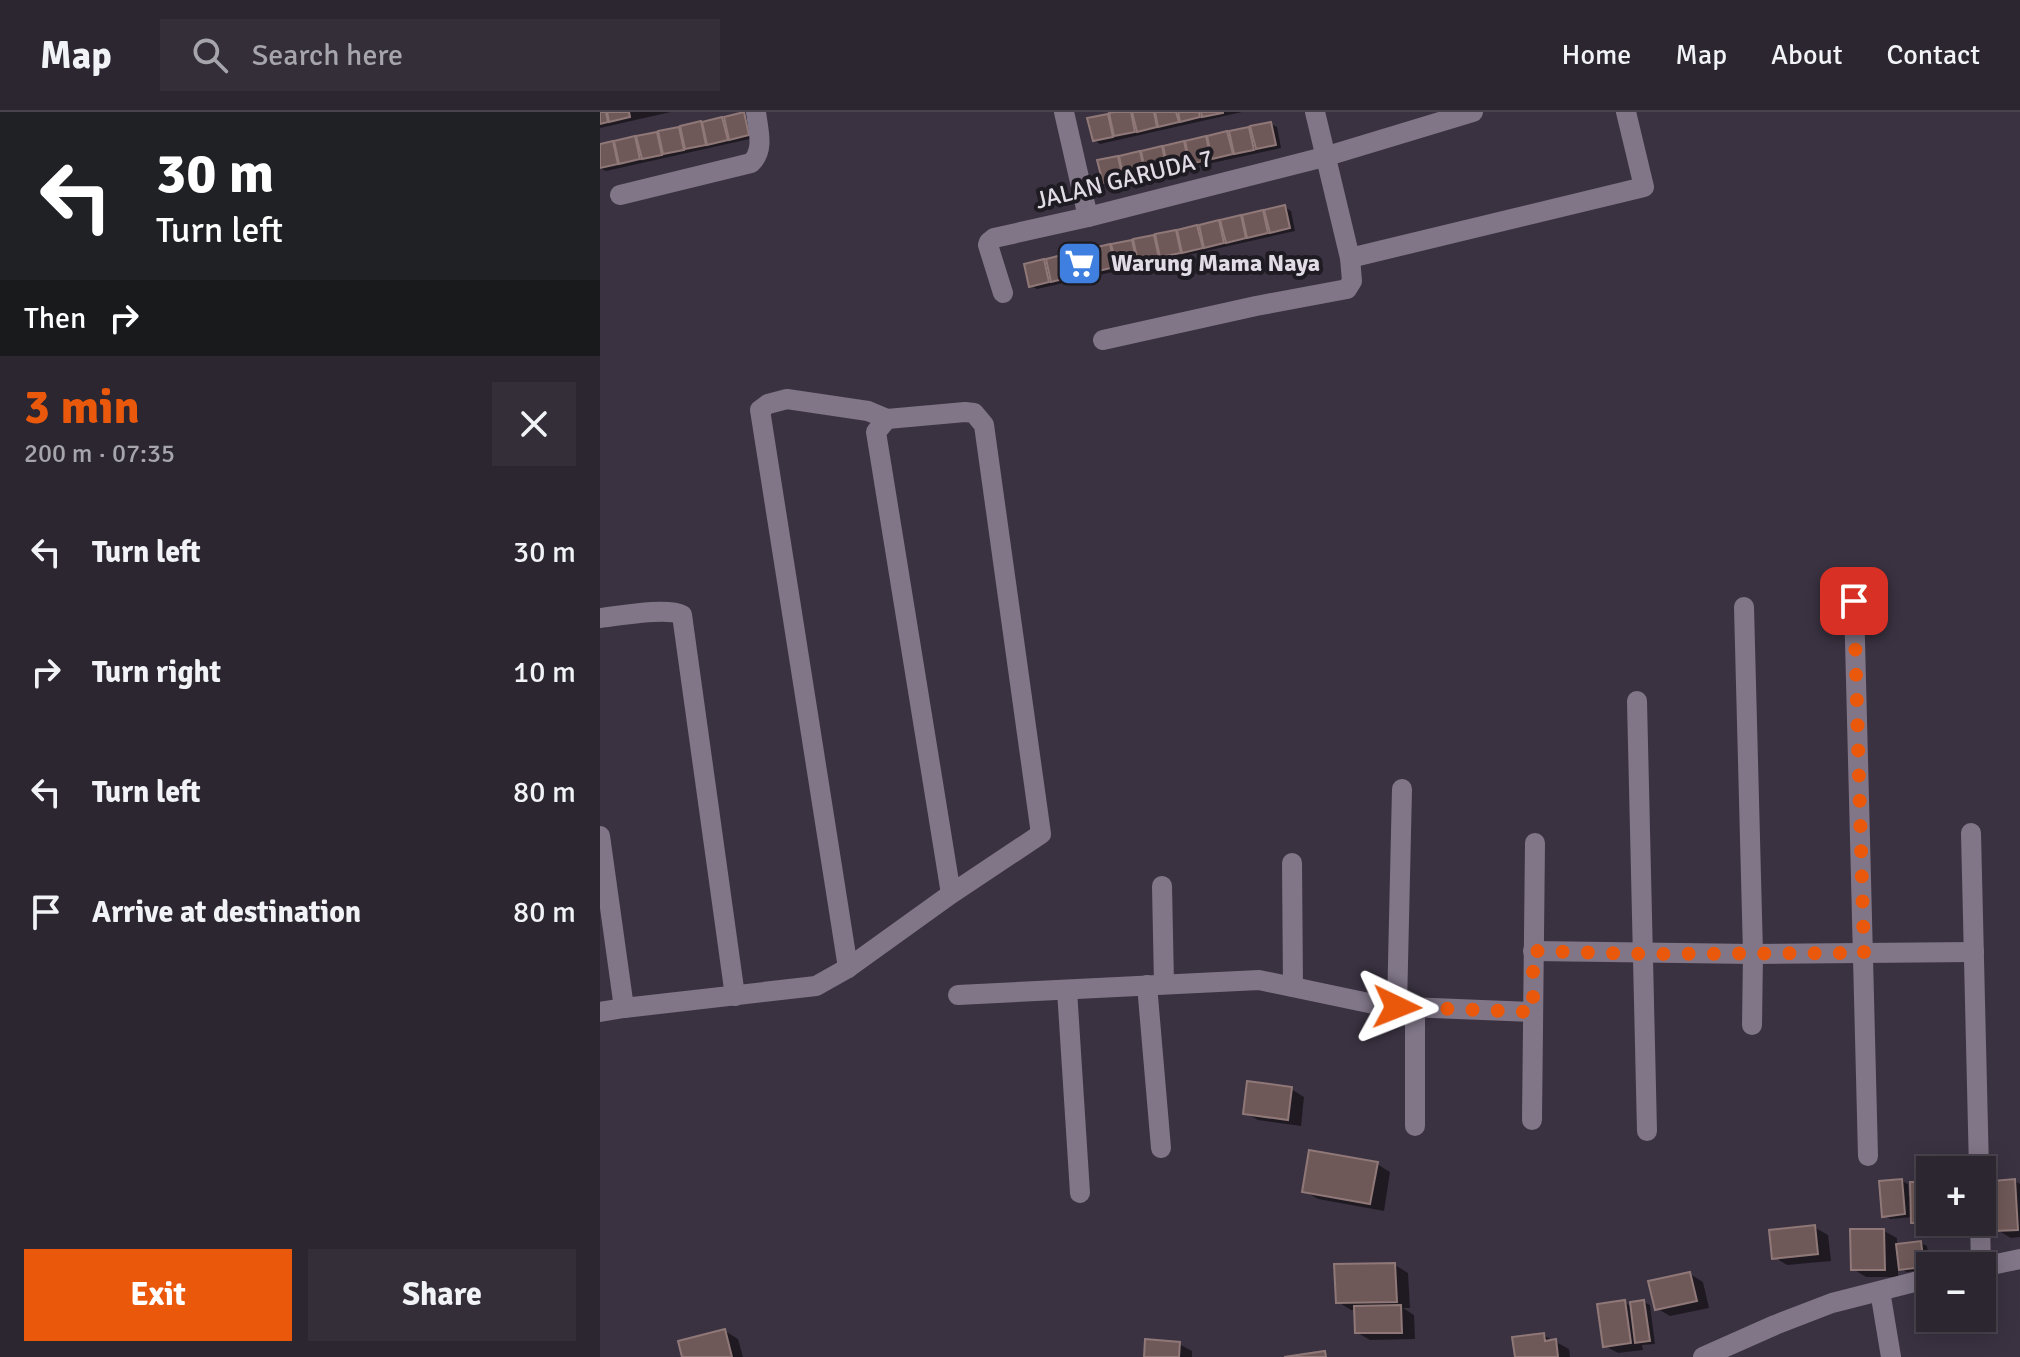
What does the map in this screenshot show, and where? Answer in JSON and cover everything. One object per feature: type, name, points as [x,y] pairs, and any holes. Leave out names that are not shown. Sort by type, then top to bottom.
[{"type":"street","points":[[620,195],[751,163],[760,151],[756,112]]},
{"type":"street","points":[[1064,112],[1088,217]]},
{"type":"street","points":[[1103,340],[1347,289],[1352,281],[1350,258],[1315,112]]},
{"type":"street","name":"JALAN GARUDA 7","points":[[1003,293],[989,251],[991,239],[1324,157],[1473,112]]},
{"type":"street","points":[[1350,258],[1644,187],[1626,112]]},
{"type":"street","points":[[600,1012],[816,986],[848,968],[1041,834],[984,425],[974,413],[887,419],[868,411],[787,399],[768,404],[760,410],[848,968]]},
{"type":"street","points":[[887,419],[876,432],[951,894]]},
{"type":"street","points":[[1854,601],[1868,1156]]},
{"type":"street","points":[[1744,607],[1752,1025]]},
{"type":"street","points":[[600,618],[668,611],[682,615],[735,996]]},
{"type":"street","points":[[1637,701],[1647,1131]]},
{"type":"street","points":[[1402,789],[1406,1007],[1415,1126]]},
{"type":"street","points":[[1971,833],[1979,1156]]},
{"type":"street","points":[[600,836],[624,1008]]},
{"type":"street","points":[[1532,1120],[1535,843]]},
{"type":"street","points":[[1292,863],[1293,987]]},
{"type":"street","points":[[1161,1148],[1156,985],[1162,886]]},
{"type":"street","points":[[1533,951],[1643,954],[1974,952]]},
{"type":"street","points":[[958,995],[1259,980],[1383,1006],[1533,1012]]},
{"type":"street","points":[[1067,990],[1080,1193]]},
{"type":"street","points":[[1996,1263],[2020,1259]]},
{"type":"street","points":[[1703,1357],[1832,1303],[1916,1282]]},
{"type":"street","points":[[1880,1291],[1891,1357]]},
{"type":"building","points":[[600,112],[606,112],[608,122],[600,124]]},
{"type":"building","points":[[607,112],[629,112],[630,117],[609,122]]},
{"type":"building","points":[[744,112],[749,135],[729,140],[724,117]]},
{"type":"building","points":[[1131,112],[1135,132],[1114,136],[1109,113]]},
{"type":"building","points":[[1132,112],[1154,112],[1157,127],[1137,132]]},
{"type":"building","points":[[1155,112],[1176,112],[1179,122],[1158,127]]},
{"type":"building","points":[[1178,112],[1199,112],[1200,117],[1180,122]]},
{"type":"building","points":[[1201,112],[1223,112],[1223,113],[1202,117]]},
{"type":"building","points":[[1108,114],[1113,137],[1093,141],[1087,118]]},
{"type":"building","points":[[722,117],[728,140],[707,145],[702,122]]},
{"type":"building","points":[[701,121],[706,145],[685,149],[680,126]]},
{"type":"building","points":[[1271,122],[1276,145],[1256,149],[1250,126]]},
{"type":"building","points":[[679,127],[684,150],[663,154],[658,131]]},
{"type":"building","points":[[1249,127],[1254,150],[1234,154],[1229,131]]},
{"type":"building","points":[[1227,131],[1233,154],[1212,159],[1207,136]]},
{"type":"building","points":[[657,132],[662,155],[642,159],[636,136]]},
{"type":"building","points":[[635,136],[640,159],[619,164],[614,141]]},
{"type":"building","points":[[1206,136],[1211,159],[1190,164],[1185,141]]},
{"type":"building","points":[[613,141],[618,164],[600,168],[600,144]]},
{"type":"building","points":[[1184,141],[1189,164],[1168,169],[1163,146]]},
{"type":"building","points":[[1162,146],[1167,169],[1146,174],[1141,151]]},
{"type":"building","points":[[1140,151],[1145,174],[1124,179],[1119,156]]},
{"type":"building","points":[[1118,156],[1123,179],[1103,183],[1097,160]]},
{"type":"building","points":[[1285,205],[1290,228],[1270,233],[1264,210]]},
{"type":"building","points":[[1263,210],[1268,233],[1247,238],[1242,215]]},
{"type":"building","points":[[1241,215],[1246,238],[1226,243],[1220,220]]},
{"type":"building","points":[[1219,220],[1224,243],[1204,248],[1199,225]]},
{"type":"building","points":[[1197,225],[1203,248],[1182,253],[1177,230]]},
{"type":"building","points":[[1176,230],[1181,253],[1160,257],[1155,234]]},
{"type":"building","points":[[1154,235],[1159,258],[1138,262],[1133,239]]},
{"type":"building","points":[[1132,240],[1137,263],[1117,267],[1111,244]]},
{"type":"building","points":[[1110,244],[1115,267],[1094,272],[1089,249]]},
{"type":"building","points":[[1088,249],[1093,272],[1073,277],[1067,254]]},
{"type":"building","points":[[1066,254],[1071,277],[1051,282],[1046,259]]},
{"type":"building","points":[[1044,259],[1049,282],[1029,287],[1024,264]]},
{"type":"building","points":[[1247,1081],[1292,1087],[1288,1120],[1243,1114]]},
{"type":"building","points":[[1309,1150],[1378,1162],[1370,1204],[1302,1192]]},
{"type":"building","points":[[1902,1179],[1905,1214],[1882,1217],[1879,1181]]},
{"type":"building","points":[[2015,1179],[2018,1230],[1996,1231],[1996,1181]]},
{"type":"building","points":[[1910,1182],[1916,1182],[1916,1223],[1911,1223]]},
{"type":"building","points":[[1815,1225],[1818,1254],[1772,1259],[1769,1230]]},
{"type":"building","points":[[1850,1229],[1884,1229],[1885,1270],[1851,1270]]},
{"type":"building","points":[[1921,1241],[1922,1252],[1916,1252],[1916,1268],[1899,1270],[1896,1244]]},
{"type":"building","points":[[1395,1263],[1397,1302],[1336,1303],[1334,1264]]},
{"type":"building","points":[[1690,1272],[1697,1301],[1655,1310],[1648,1281]]},
{"type":"building","points":[[1625,1300],[1631,1343],[1603,1347],[1597,1304]]},
{"type":"building","points":[[1644,1300],[1650,1341],[1635,1343],[1630,1302]]},
{"type":"building","points":[[1401,1305],[1402,1333],[1355,1333],[1354,1306]]},
{"type":"building","points":[[725,1329],[732,1357],[682,1357],[678,1341]]},
{"type":"building","points":[[1544,1333],[1545,1341],[1556,1339],[1558,1357],[1515,1357],[1512,1337]]},
{"type":"building","points":[[1145,1339],[1180,1342],[1179,1357],[1144,1357]]},
{"type":"building","points":[[1325,1351],[1326,1357],[1284,1357]]},
{"type":"place","name":"Warung Mama Naya","points":[[1080,263]]},
{"type":"route","points":[[1397,1007],[1533,1012],[1533,951],[1864,953],[1854,601]]}]
